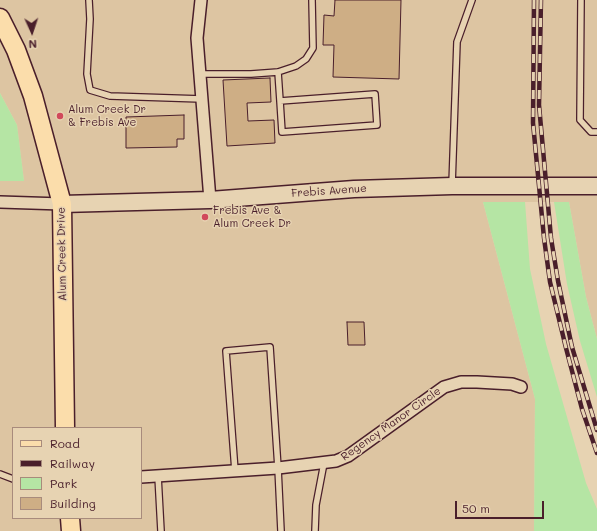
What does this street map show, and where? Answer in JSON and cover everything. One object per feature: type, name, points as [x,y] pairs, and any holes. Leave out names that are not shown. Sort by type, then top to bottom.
[{"type":"main road","name":"Alum Creek Drive","points":[[0,18],[16,50],[33,96],[62,204],[65,427]]},
{"type":"main road","name":"Frebis Avenue","points":[[62,204],[210,200],[354,189],[452,186],[597,186]]},
{"type":"main road","points":[[70,519],[71,531]]},
{"type":"street","points":[[201,0],[197,38],[210,200]]},
{"type":"street","points":[[0,202],[62,204]]},
{"type":"street","name":"Regency Manor Circle","points":[[142,477],[278,468],[336,462],[348,456],[444,387],[461,382],[477,382],[512,384],[521,387]]},
{"type":"lane","points":[[89,0],[90,19],[87,74],[90,90],[110,96],[202,99]]},
{"type":"lane","points":[[200,74],[251,74],[278,72],[296,66],[306,59],[313,48],[312,0]]},
{"type":"lane","points":[[452,186],[457,42],[472,0]]},
{"type":"lane","points":[[581,0],[580,120],[591,132],[597,132]]},
{"type":"lane","points":[[278,72],[282,132],[377,125],[375,94],[280,101]]},
{"type":"lane","points":[[235,471],[226,351],[270,347],[281,531]]},
{"type":"lane","points":[[316,531],[316,505],[324,463]]},
{"type":"lane","points":[[0,474],[12,479]]},
{"type":"lane","points":[[158,476],[161,531]]},
{"type":"shaded area","points":[[0,0],[597,0],[597,339],[586,297],[569,202],[483,202],[535,399],[534,531],[0,531],[0,181],[24,181],[17,125],[0,93]]},
{"type":"green space","points":[[0,93],[17,125],[24,181],[0,181]]},
{"type":"green space","points":[[483,202],[525,202],[530,269],[546,344],[586,483],[597,509],[597,531],[534,531],[535,399]]},
{"type":"green space","points":[[554,202],[569,202],[586,297],[597,339],[597,397],[580,341],[567,284]]},
{"type":"building","points":[[335,0],[401,0],[399,79],[333,77],[334,45],[323,45],[324,15],[334,16]]},
{"type":"building","points":[[270,78],[271,102],[247,103],[248,121],[274,120],[275,143],[227,146],[223,80]]},
{"type":"building","points":[[184,115],[184,139],[177,139],[177,147],[126,148],[126,117]]},
{"type":"building","points":[[347,322],[364,322],[365,345],[348,345]]},
{"type":"railway","points":[[534,0],[533,123],[544,238],[550,282],[582,409],[597,453]]},
{"type":"railway","points":[[541,0],[539,105],[551,238],[558,281],[572,347],[597,430]]},
{"type":"place","name":"Alum Creek Dr & Frebis Ave","points":[[60,116]]},
{"type":"place","name":"Frebis Ave & Alum Creek Dr","points":[[205,217]]}]
